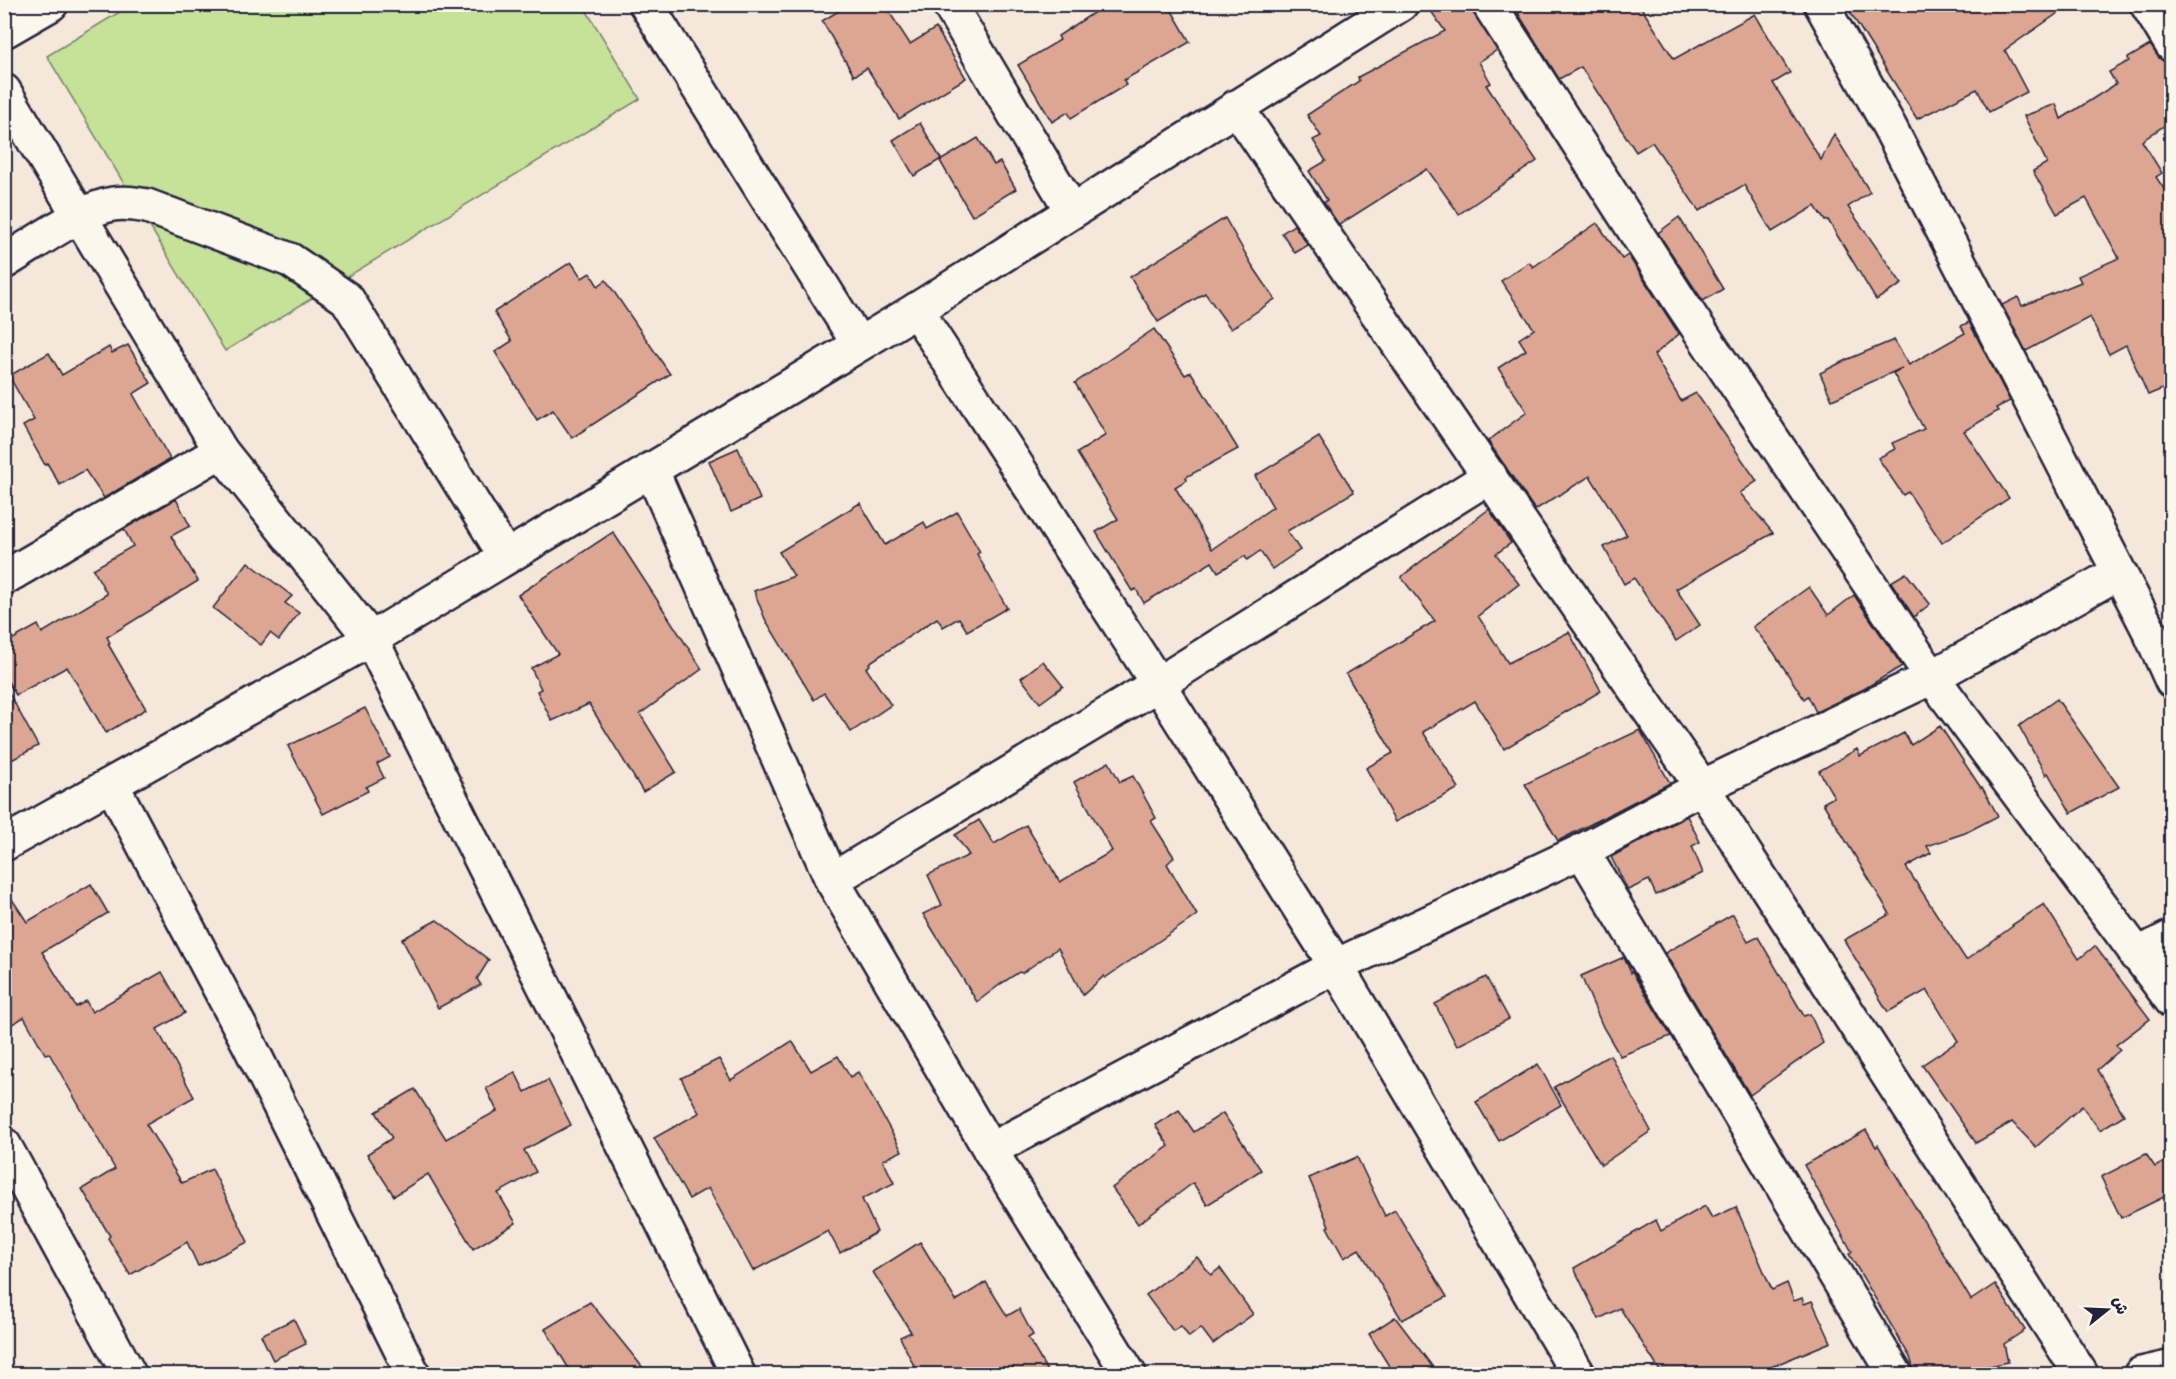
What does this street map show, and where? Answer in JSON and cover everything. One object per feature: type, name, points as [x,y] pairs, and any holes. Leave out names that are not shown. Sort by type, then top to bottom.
[{"type":"street","points":[[4,31],[51,4]]},
{"type":"street","points":[[646,4],[858,344]]},
{"type":"street","points":[[949,4],[1072,211]]},
{"type":"street","points":[[4,844],[371,639],[916,310],[1401,4]]},
{"type":"street","points":[[1489,4],[1680,301],[1932,677],[2172,1001]]},
{"type":"street","points":[[1821,4],[1888,126],[2118,573],[2161,627],[2172,681]]},
{"type":"street","points":[[2147,4],[2172,45]]},
{"type":"street","points":[[4,91],[221,451],[371,639],[738,1374]]},
{"type":"street","points":[[1236,107],[1702,787],[2080,1374]]},
{"type":"street","points":[[4,262],[79,217],[111,204],[126,203],[147,206],[290,260],[347,298],[506,557]]},
{"type":"street","points":[[916,310],[1158,684],[1336,966],[1578,1374]]},
{"type":"street","points":[[4,578],[221,451]]},
{"type":"street","points":[[651,469],[832,880],[990,1150],[1130,1374]]},
{"type":"street","points":[[832,880],[1158,684],[1490,476]]},
{"type":"street","points":[[990,1150],[1336,966],[1582,851],[1702,787],[1932,677],[2118,573]]},
{"type":"street","points":[[112,785],[248,1042],[413,1374]]},
{"type":"street","points":[[1582,851],[1895,1374]]},
{"type":"street","points":[[2136,955],[2172,937]]},
{"type":"street","points":[[4,1144],[129,1374]]},
{"type":"street","points":[[2141,1374],[2172,1367]]},
{"type":"green space","points":[[131,5],[583,5],[640,99],[225,351],[47,56]]},
{"type":"building","points":[[850,4],[884,4],[910,44],[936,28],[966,78],[899,119],[867,68],[854,76],[822,21]]},
{"type":"building","points":[[1107,4],[1168,4],[1190,42],[1124,80],[1126,85],[1071,118],[1068,112],[1052,122],[1018,65],[1060,40],[1058,36]]},
{"type":"building","points":[[1426,4],[1468,4],[1497,50],[1479,62],[1491,83],[1486,85],[1537,161],[1459,214],[1427,169],[1339,225],[1324,203],[1327,200],[1309,171],[1326,161],[1313,140],[1321,136],[1307,115],[1359,81],[1358,77],[1445,31]]},
{"type":"building","points":[[1534,4],[1639,4],[1674,59],[1755,14],[1790,73],[1773,83],[1821,160],[1834,134],[1870,192],[1848,207],[1902,284],[1876,300],[1828,220],[1825,221],[1815,206],[1772,232],[1744,185],[1699,211],[1652,142],[1636,152],[1581,67],[1559,79],[1518,13]]},
{"type":"building","points":[[1845,4],[2071,4],[2005,50],[2027,92],[1989,112],[1977,89],[1917,119]]},
{"type":"building","points":[[2150,45],[2163,61],[2172,64],[2172,120],[2142,141],[2162,173],[2156,177],[2172,201],[2172,385],[2148,395],[2126,345],[2109,354],[2090,317],[2026,351],[2002,305],[2018,297],[2022,306],[2081,282],[2078,276],[2119,258],[2086,198],[2057,214],[2033,171],[2047,163],[2024,116],[2056,104],[2061,119],[2116,84],[2109,72],[2129,61],[2128,58]]},
{"type":"building","points":[[920,123],[941,159],[914,176],[893,140]]},
{"type":"building","points":[[978,138],[994,165],[1000,162],[1016,189],[972,216],[940,161]]},
{"type":"building","points":[[1679,217],[1723,289],[1703,301],[1658,233]]},
{"type":"building","points":[[1225,218],[1275,299],[1231,329],[1205,293],[1158,322],[1130,277]]},
{"type":"building","points":[[1597,223],[1622,259],[1628,255],[1679,334],[1654,355],[1681,401],[1696,393],[1757,481],[1740,493],[1773,533],[1676,589],[1700,625],[1676,641],[1634,578],[1624,584],[1604,547],[1627,535],[1590,476],[1535,510],[1488,441],[1527,412],[1498,368],[1526,350],[1519,339],[1534,329],[1501,281],[1529,262],[1533,267]]},
{"type":"building","points":[[1294,225],[1308,245],[1295,253],[1282,233]]},
{"type":"building","points":[[571,262],[582,278],[590,273],[598,286],[606,280],[670,374],[572,438],[553,410],[537,420],[495,352],[512,341],[494,312]]},
{"type":"building","points":[[1969,322],[2010,401],[1996,408],[1998,411],[1964,431],[2009,498],[1942,543],[1908,492],[1903,495],[1878,458],[1895,449],[1892,443],[1924,429],[1893,373],[1902,368],[1832,400],[1820,373],[1894,340],[1909,365],[1965,333],[1961,326]]},
{"type":"building","points":[[1154,329],[1185,375],[1191,372],[1238,449],[1186,477],[1187,480],[1175,487],[1212,549],[1273,507],[1255,476],[1319,437],[1354,492],[1287,531],[1300,550],[1272,569],[1260,551],[1247,560],[1245,556],[1218,572],[1212,562],[1144,603],[1136,589],[1132,591],[1096,532],[1118,519],[1077,453],[1106,435],[1075,383]]},
{"type":"building","points":[[128,345],[151,383],[133,394],[170,459],[104,498],[85,470],[60,485],[47,463],[45,465],[23,426],[34,420],[9,376],[49,353],[62,375],[109,347],[112,353]]},
{"type":"building","points":[[738,448],[760,499],[731,512],[709,461]]},
{"type":"building","points":[[176,499],[190,526],[171,536],[198,581],[107,637],[110,643],[108,644],[146,709],[106,733],[67,667],[16,695],[4,675],[4,644],[38,625],[42,633],[107,594],[93,569],[133,546],[124,529]]},
{"type":"building","points":[[860,503],[885,545],[924,522],[927,529],[957,512],[980,552],[977,554],[1007,608],[967,631],[959,618],[943,627],[937,618],[869,663],[870,665],[866,668],[891,705],[851,732],[824,693],[814,700],[765,619],[754,591],[794,576],[779,552]]},
{"type":"building","points":[[1489,509],[1511,543],[1496,554],[1519,584],[1478,616],[1508,663],[1569,632],[1601,691],[1504,749],[1475,701],[1423,732],[1459,788],[1395,822],[1366,768],[1393,753],[1346,674],[1435,621],[1401,577]]},
{"type":"building","points":[[613,532],[702,669],[640,714],[676,772],[643,792],[589,704],[552,721],[537,691],[541,689],[531,668],[558,654],[518,595]]},
{"type":"building","points":[[248,562],[292,596],[285,603],[299,613],[279,640],[270,633],[261,645],[213,608]]},
{"type":"building","points":[[1906,573],[1930,604],[1914,617],[1891,582]]},
{"type":"building","points":[[1809,587],[1828,615],[1854,595],[1902,666],[1864,689],[1816,712],[1808,696],[1804,699],[1774,653],[1753,627]]},
{"type":"building","points":[[1043,661],[1063,686],[1040,703],[1021,678]]},
{"type":"building","points":[[4,684],[38,746],[4,764]]},
{"type":"building","points":[[2057,699],[2119,787],[2071,813],[2048,773],[2046,775],[2019,726]]},
{"type":"building","points":[[365,708],[390,757],[377,764],[384,778],[366,787],[368,791],[323,814],[288,746]]},
{"type":"building","points":[[1940,726],[1982,787],[1998,816],[1965,833],[1927,846],[1931,853],[1906,867],[1966,960],[2044,904],[2079,959],[2095,946],[2150,1019],[2116,1045],[2120,1050],[2097,1070],[2124,1115],[2100,1130],[2082,1106],[2036,1147],[2012,1122],[1976,1143],[1922,1065],[1958,1041],[1927,990],[1888,1012],[1844,940],[1890,914],[1823,803],[1834,797],[1819,771],[1857,749],[1860,756],[1904,733],[1911,745]]},
{"type":"building","points":[[1640,730],[1670,783],[1558,841],[1525,784]]},
{"type":"building","points":[[1109,762],[1120,782],[1133,776],[1156,818],[1151,821],[1174,857],[1167,864],[1197,915],[1105,978],[1104,976],[1083,995],[1058,948],[1022,973],[1019,972],[1002,983],[977,1002],[923,914],[942,905],[928,875],[969,855],[955,835],[979,820],[994,844],[1026,825],[1060,882],[1112,851],[1074,782]]},
{"type":"building","points":[[1687,816],[1700,842],[1692,846],[1703,873],[1656,895],[1649,880],[1628,890],[1611,857]]},
{"type":"building","points":[[91,884],[108,913],[42,952],[76,1007],[86,1001],[92,1012],[162,972],[185,1013],[157,1029],[194,1097],[146,1124],[182,1183],[212,1169],[248,1242],[198,1266],[187,1242],[130,1275],[82,1189],[115,1169],[49,1053],[45,1054],[24,1017],[4,1029],[4,887],[27,922]]},
{"type":"building","points":[[1733,914],[1748,942],[1758,937],[1804,1016],[1810,1014],[1823,1043],[1750,1095],[1665,953]]},
{"type":"building","points":[[437,920],[489,960],[477,979],[481,985],[438,1008],[402,939]]},
{"type":"building","points":[[1624,957],[1631,973],[1671,1036],[1620,1056],[1603,1027],[1581,976]]},
{"type":"building","points":[[1486,977],[1509,1019],[1457,1046],[1435,1004]]},
{"type":"building","points":[[792,1041],[811,1071],[838,1056],[850,1077],[858,1072],[902,1151],[883,1160],[894,1183],[862,1199],[877,1232],[840,1253],[828,1231],[753,1271],[708,1188],[689,1199],[654,1138],[699,1113],[681,1078],[719,1059],[731,1080]]},
{"type":"building","points":[[1610,1055],[1651,1131],[1601,1165],[1554,1087]]},
{"type":"building","points":[[1538,1064],[1561,1105],[1499,1141],[1476,1102]]},
{"type":"building","points":[[515,1072],[525,1092],[548,1080],[571,1125],[524,1150],[536,1172],[498,1193],[516,1223],[473,1249],[428,1174],[394,1196],[367,1154],[392,1138],[376,1112],[415,1089],[446,1139],[497,1111],[486,1088]]},
{"type":"building","points":[[1179,1110],[1194,1132],[1223,1113],[1261,1170],[1207,1205],[1193,1183],[1138,1224],[1112,1188],[1169,1146],[1155,1125]]},
{"type":"building","points":[[1866,1130],[1876,1147],[1878,1145],[1971,1300],[1995,1284],[2025,1330],[2004,1344],[2008,1362],[1954,1374],[1915,1374],[1910,1357],[1849,1254],[1852,1252],[1804,1165]]},
{"type":"building","points":[[2146,1154],[2155,1167],[2172,1158],[2172,1193],[2121,1218],[2101,1177]]},
{"type":"building","points":[[1357,1157],[1385,1216],[1395,1210],[1447,1297],[1402,1320],[1359,1249],[1344,1258],[1327,1227],[1329,1226],[1309,1178]]},
{"type":"building","points":[[1705,1206],[1712,1218],[1736,1207],[1772,1290],[1787,1283],[1794,1301],[1802,1298],[1804,1304],[1812,1301],[1831,1342],[1754,1374],[1662,1374],[1620,1308],[1599,1319],[1574,1268],[1656,1220],[1661,1231]]},
{"type":"building","points":[[920,1242],[956,1301],[986,1282],[1007,1316],[1019,1309],[1033,1335],[1028,1338],[1049,1374],[918,1374],[900,1337],[911,1332],[873,1272]]},
{"type":"building","points":[[1197,1257],[1211,1275],[1220,1268],[1253,1314],[1213,1344],[1201,1328],[1189,1337],[1181,1326],[1173,1331],[1146,1295]]},
{"type":"building","points":[[590,1302],[648,1374],[572,1374],[545,1329]]},
{"type":"building","points":[[1395,1317],[1438,1374],[1394,1374],[1369,1334]]},
{"type":"building","points":[[294,1319],[306,1344],[273,1360],[261,1335]]}]
